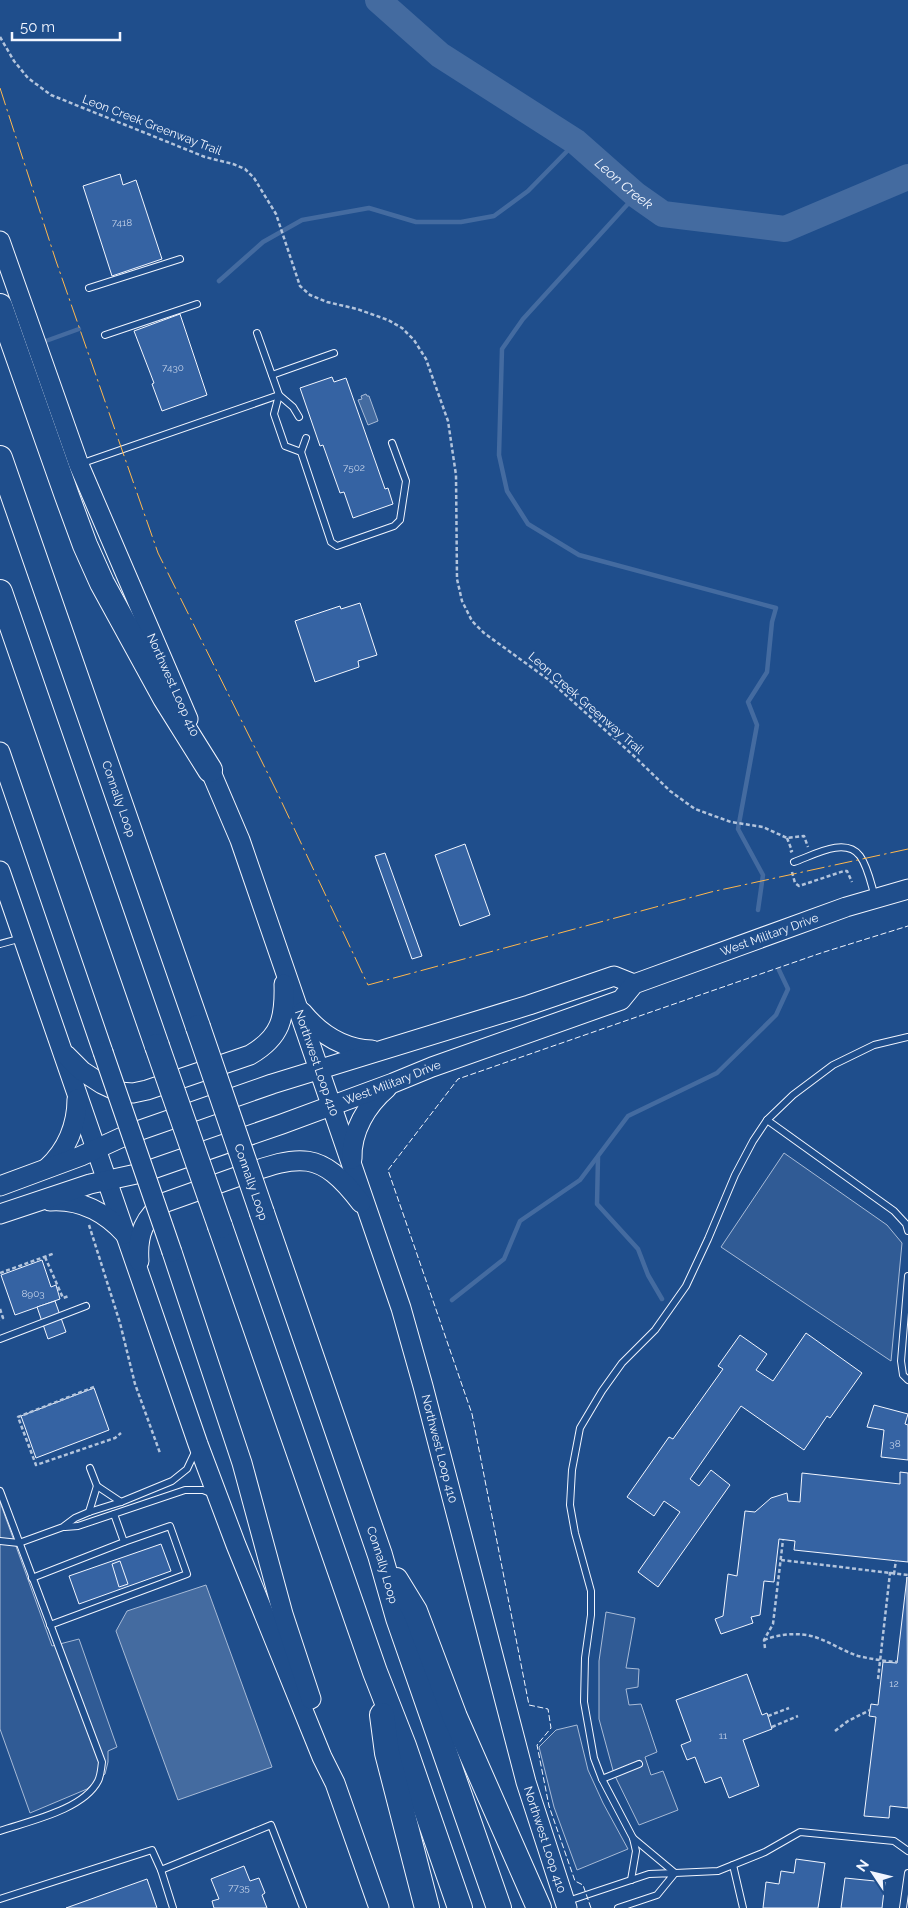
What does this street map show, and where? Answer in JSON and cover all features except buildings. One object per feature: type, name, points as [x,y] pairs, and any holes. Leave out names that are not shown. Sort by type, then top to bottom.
[{"type":"highway","points":[[0,306],[66,496],[102,583],[164,698],[210,770]]},
{"type":"highway","name":"Connally Loop","points":[[0,458],[380,1554],[398,1618],[499,1908]]},
{"type":"highway","points":[[0,592],[375,1672],[404,1746],[460,1908]]},
{"type":"highway","points":[[380,1554],[415,1611],[455,1717],[539,1908]]},
{"type":"highway","points":[[375,1672],[387,1753],[427,1908]]},
{"type":"main road","name":"Northwest Loop 410","points":[[0,241],[79,465],[240,840],[369,1214],[411,1342],[526,1782],[566,1905]]},
{"type":"main road","points":[[0,752],[214,1374],[242,1463],[294,1648],[330,1749],[335,1784]]},
{"type":"main road","points":[[0,871],[217,1497],[322,1758],[335,1784],[379,1908]]},
{"type":"main road","name":"West Military Drive","points":[[0,1214],[84,1186],[141,1173],[331,1106],[432,1067],[621,1000],[634,984],[875,898],[908,890]]},
{"type":"main road","points":[[63,1052],[78,1067],[102,1084],[119,1092],[133,1093],[147,1090],[250,1054],[267,1043],[280,1025],[284,1006],[284,970]]},
{"type":"main road","points":[[0,1186],[42,1172],[129,1134],[318,1069],[529,1005],[614,976],[634,984]]},
{"type":"main road","points":[[297,1007],[323,1034],[339,1044],[365,1050],[390,1047]]},
{"type":"main road","points":[[353,1168],[352,1144],[357,1128],[371,1105],[393,1083]]},
{"type":"main road","points":[[42,1172],[55,1161],[72,1132],[77,1107],[76,1090]]},
{"type":"main road","points":[[142,1280],[139,1268],[138,1240],[147,1219],[158,1207],[166,1202],[277,1163],[302,1160],[324,1167],[339,1178],[369,1214]]},
{"type":"main road","points":[[31,1203],[60,1200],[79,1203],[102,1214],[126,1236]]},
{"type":"lane","points":[[89,288],[180,259]]},
{"type":"lane","points":[[105,335],[197,304]]},
{"type":"lane","points":[[257,333],[279,395],[292,407],[299,417]]},
{"type":"lane","points":[[272,375],[334,353]]},
{"type":"lane","points":[[79,465],[279,395]]},
{"type":"lane","points":[[279,395],[274,414],[285,446],[300,452]]},
{"type":"lane","points":[[306,438],[300,452],[331,542],[337,546],[394,526],[400,520],[406,481],[392,443]]},
{"type":"lane","points":[[792,865],[836,847],[849,847],[859,855],[865,866],[875,898]]},
{"type":"lane","points":[[0,944],[23,937]]},
{"type":"lane","points":[[631,1880],[636,1851],[633,1838],[602,1779],[594,1758],[584,1702],[585,1658],[591,1615],[591,1591],[575,1533],[570,1505],[572,1470],[580,1428],[602,1391],[622,1363],[655,1330],[686,1286],[735,1175],[753,1141],[767,1120],[793,1094],[833,1065],[874,1045],[908,1037]]},
{"type":"lane","points":[[767,1120],[894,1211],[906,1224],[908,1231]]},
{"type":"lane","points":[[908,1276],[901,1362],[903,1375],[908,1380]]},
{"type":"lane","points":[[0,1339],[86,1306]]},
{"type":"lane","points":[[63,1527],[75,1518],[89,1512],[121,1502],[172,1481],[192,1461],[198,1444]]},
{"type":"lane","points":[[90,1468],[97,1486],[121,1502]]},
{"type":"lane","points":[[89,1512],[97,1486]]},
{"type":"lane","points":[[0,1541],[19,1543],[63,1527],[78,1526],[185,1490],[204,1490],[217,1497]]},
{"type":"lane","points":[[0,1491],[102,1762],[98,1781],[90,1792],[78,1802],[0,1831]]},
{"type":"lane","points":[[114,1514],[124,1542]]},
{"type":"lane","points":[[32,1578],[170,1526],[187,1574],[50,1625]]},
{"type":"lane","points":[[602,1779],[640,1764]]},
{"type":"lane","points":[[161,1870],[271,1825],[302,1908]]},
{"type":"lane","points":[[566,1905],[650,1874],[718,1871],[765,1852],[800,1832],[894,1841],[908,1851]]},
{"type":"lane","points":[[633,1838],[675,1874]]},
{"type":"lane","points":[[0,1899],[152,1850],[161,1870],[173,1908]]},
{"type":"lane","points":[[733,1865],[742,1908]]},
{"type":"lane","points":[[903,1908],[908,1873]]},
{"type":"lane","points":[[618,1908],[657,1895],[675,1874]]},
{"type":"path","name":"Leon Creek Greenway Trail","points":[[0,37],[14,61],[28,78],[51,95],[205,158],[233,164],[245,169],[254,178],[276,214],[300,286],[310,295],[388,320],[402,328],[414,340],[426,359],[448,421],[456,475],[457,579],[462,601],[472,621],[484,633],[549,680],[670,791],[695,809],[731,822],[758,826],[787,838],[804,836],[811,856]]},
{"type":"path","points":[[787,838],[792,851],[787,853]]},
{"type":"path","points":[[792,865],[795,883],[799,886],[844,871],[847,871],[852,882]]},
{"type":"path","points":[[88,1221],[120,1322],[135,1384],[160,1453]]},
{"type":"path","points":[[0,1273],[55,1253]]},
{"type":"path","points":[[45,1257],[62,1298],[69,1296]]},
{"type":"path","points":[[0,1309],[3,1318],[0,1320]]},
{"type":"path","points":[[94,1387],[18,1417],[36,1465],[115,1438],[121,1433]]},
{"type":"path","points":[[766,1648],[764,1640],[773,1624],[784,1540]]},
{"type":"path","points":[[781,1560],[908,1575]]},
{"type":"path","points":[[894,1574],[896,1560]]},
{"type":"path","points":[[878,1679],[890,1573],[894,1574]]},
{"type":"path","points":[[764,1640],[773,1637],[803,1635],[815,1637],[858,1656],[897,1662]]},
{"type":"path","points":[[768,1716],[789,1708]]},
{"type":"path","points":[[835,1731],[870,1710]]},
{"type":"path","points":[[772,1727],[798,1716]]},
{"type":"shaded area","points":[[366,394],[369,396],[378,421],[368,425],[358,400],[362,399],[361,396]]},
{"type":"shaded area","points":[[784,1153],[887,1225],[902,1243],[891,1361],[721,1247]]},
{"type":"shaded area","points":[[0,1502],[52,1646],[79,1639],[117,1747],[108,1751],[105,1774],[87,1789],[30,1813],[0,1729]]},
{"type":"shaded area","points":[[206,1585],[272,1767],[178,1800],[116,1631],[127,1611]]},
{"type":"shaded area","points":[[606,1612],[635,1618],[626,1668],[639,1669],[638,1687],[626,1689],[629,1705],[641,1704],[657,1752],[645,1757],[651,1775],[663,1771],[678,1810],[639,1825],[614,1774],[599,1719],[599,1661]]},
{"type":"shaded area","points":[[577,1725],[588,1770],[603,1803],[628,1849],[577,1870],[554,1807],[539,1747],[556,1730]]},
{"type":"waterway","name":"Leon Creek","points":[[378,0],[440,55],[576,142],[636,195],[663,214],[785,229],[908,177]]},
{"type":"waterway","points":[[219,281],[263,242],[302,220],[369,208],[416,222],[461,222],[494,216],[528,191],[576,142]]},
{"type":"waterway","points":[[636,195],[523,319],[502,349],[499,455],[507,491],[528,524],[579,555],[776,608],[772,622],[767,672],[748,702],[757,725],[738,829],[763,875],[758,910]]},
{"type":"waterway","points":[[43,342],[79,329]]},
{"type":"waterway","points":[[452,1300],[504,1259],[520,1221],[580,1180],[628,1116],[717,1073],[776,1015],[788,989],[779,970]]},
{"type":"waterway","points":[[598,1157],[597,1204],[638,1249],[648,1275],[662,1299]]},
{"type":"fence","points":[[591,1908],[583,1885],[575,1881],[549,1806],[537,1745],[551,1728],[548,1709],[529,1705],[472,1414],[388,1170],[458,1079],[821,953],[908,926]]},
{"type":"power","points":[[0,88],[56,261],[158,553],[276,790],[368,985],[711,892],[908,849]]}]
